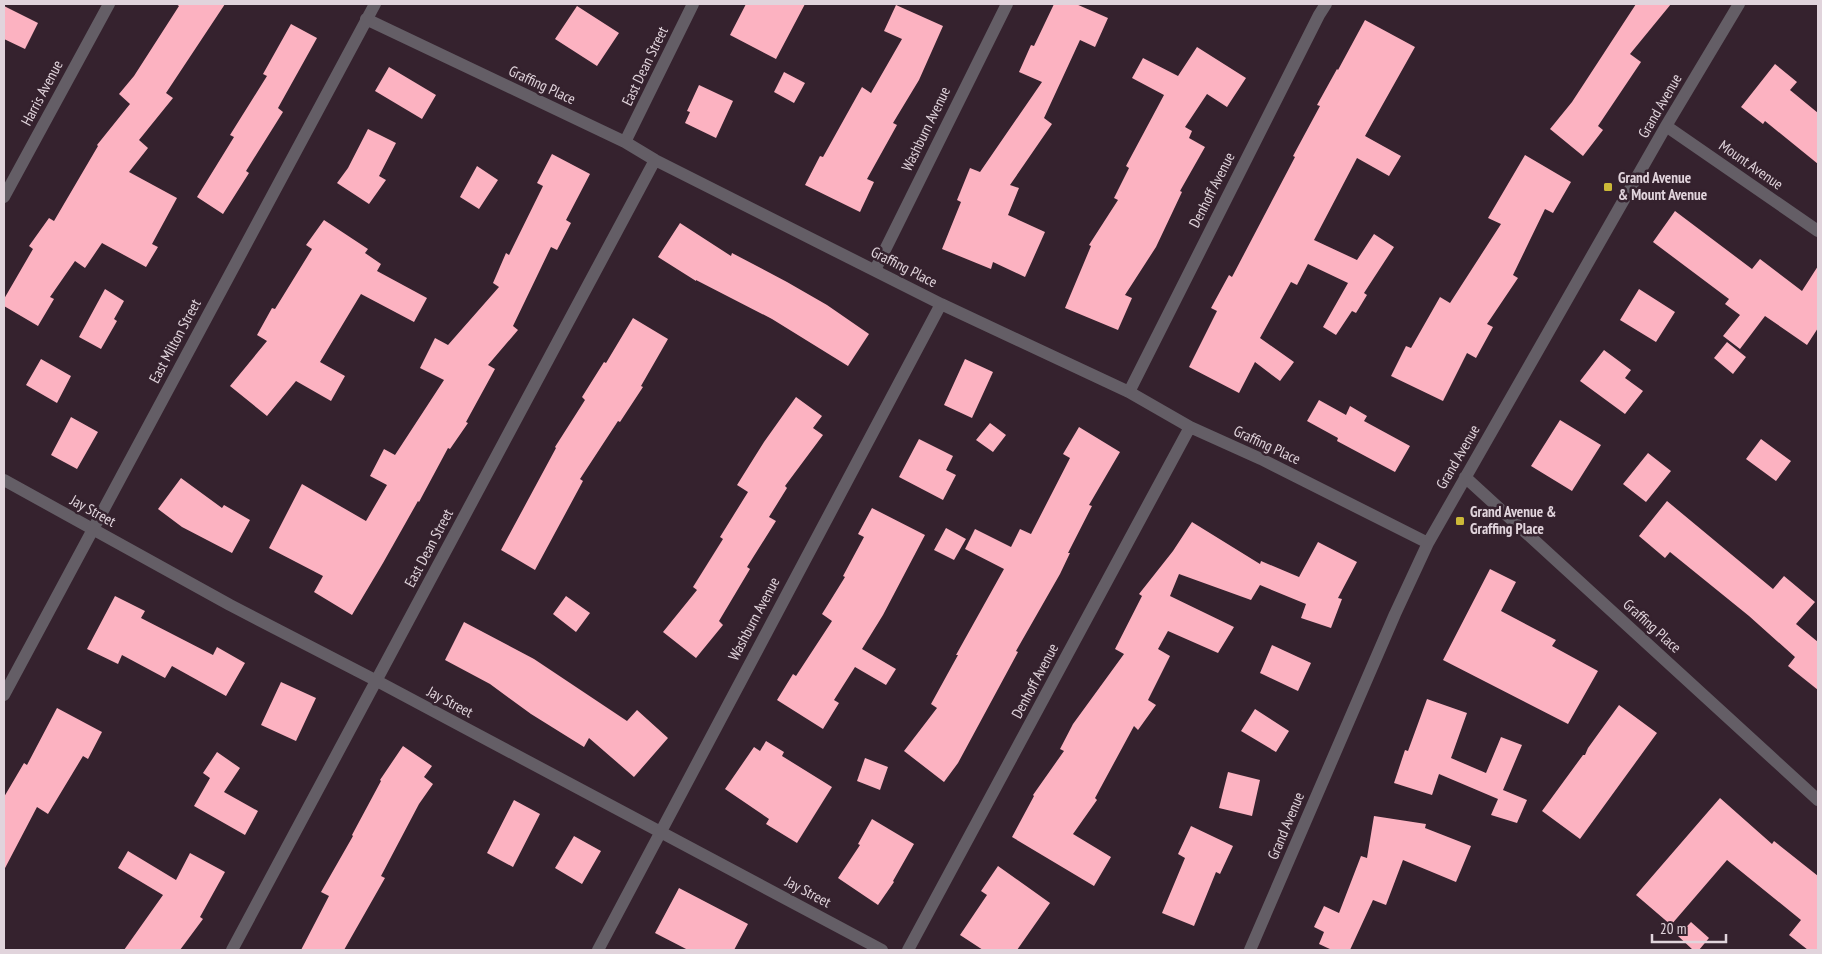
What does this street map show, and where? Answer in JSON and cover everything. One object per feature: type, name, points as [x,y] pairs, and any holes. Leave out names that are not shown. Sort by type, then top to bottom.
[{"type":"street","name":"Harris Avenue","points":[[4,197],[109,4]]},
{"type":"street","name":"East Milton Street","points":[[4,695],[375,4]]},
{"type":"street","name":"East Dean Street","points":[[625,142],[694,4]]},
{"type":"street","name":"Washburn Avenue","points":[[875,270],[1007,4]]},
{"type":"street","name":"Denhoff Avenue","points":[[1129,392],[1314,24],[1326,4]]},
{"type":"street","name":"Grand Avenue","points":[[1250,950],[1395,614],[1428,543],[1666,126],[1739,4]]},
{"type":"street","name":"Graffing Place","points":[[366,19],[625,142],[655,160],[941,304],[1129,392],[1190,428],[1261,459],[1428,543]]},
{"type":"street","name":"Mount Avenue","points":[[1666,126],[1818,231]]},
{"type":"street","name":"East Dean Street","points":[[232,950],[655,160]]},
{"type":"street","name":"Washburn Avenue","points":[[598,950],[941,304]]},
{"type":"street","name":"Denhoff Avenue","points":[[908,950],[1190,428]]},
{"type":"street","name":"Graffing Place","points":[[1465,476],[1818,800]]},
{"type":"street","name":"Jay Street","points":[[4,480],[230,605],[377,681],[882,950]]},
{"type":"building","points":[[176,4],[225,4],[166,93],[173,98],[139,140],[148,148],[129,172],[177,198],[152,244],[158,247],[146,267],[102,243],[85,268],[75,261],[50,297],[54,299],[38,326],[4,306],[4,299],[33,249],[29,246],[49,218],[54,221],[97,145],[130,104],[119,94],[134,76],[179,6]]},
{"type":"building","points":[[746,4],[805,4],[776,59],[730,35]]},
{"type":"building","points":[[1054,4],[1076,4],[1108,18],[1095,47],[1080,40],[1044,118],[1052,124],[1010,185],[1019,188],[1008,215],[1045,232],[1025,277],[993,262],[991,269],[942,249],[961,202],[957,200],[970,168],[980,172],[1042,82],[1019,72],[1031,45],[1034,46]]},
{"type":"building","points":[[1636,4],[1671,4],[1630,54],[1641,62],[1598,126],[1603,130],[1583,156],[1550,129],[1572,102]]},
{"type":"building","points":[[896,5],[943,26],[919,80],[893,123],[897,125],[867,179],[874,182],[860,212],[805,185],[820,156],[823,157],[862,87],[871,93],[902,39],[884,31]]},
{"type":"building","points":[[4,6],[38,23],[25,49],[4,39]]},
{"type":"building","points":[[577,6],[619,33],[597,66],[555,39]]},
{"type":"building","points":[[1365,20],[1415,47],[1365,136],[1401,156],[1389,176],[1357,158],[1314,240],[1357,260],[1374,234],[1394,247],[1364,293],[1367,295],[1356,313],[1352,311],[1336,335],[1323,327],[1348,283],[1308,264],[1297,285],[1291,282],[1260,338],[1294,362],[1280,381],[1255,362],[1239,393],[1189,367],[1217,311],[1211,308],[1229,275],[1232,277],[1295,157],[1293,156],[1320,106],[1317,105]]},
{"type":"building","points":[[291,24],[317,38],[278,108],[283,112],[246,171],[249,173],[223,214],[197,197],[234,137],[230,135],[267,76],[263,74]]},
{"type":"building","points":[[1197,47],[1246,78],[1227,107],[1207,94],[1185,127],[1192,131],[1189,138],[1205,147],[1180,191],[1182,192],[1156,247],[1125,295],[1132,298],[1118,330],[1065,308],[1091,246],[1089,245],[1118,200],[1114,198],[1129,168],[1126,166],[1164,95],[1132,78],[1143,58],[1178,76]]},
{"type":"building","points":[[1775,64],[1797,82],[1790,90],[1818,113],[1818,164],[1765,121],[1763,124],[1741,107]]},
{"type":"building","points":[[389,67],[436,95],[422,119],[375,91]]},
{"type":"building","points":[[784,72],[805,83],[794,103],[774,92]]},
{"type":"building","points":[[699,85],[733,101],[716,138],[685,123],[690,112],[687,111]]},
{"type":"building","points":[[368,129],[396,143],[379,176],[386,180],[369,204],[337,183],[348,168]]},
{"type":"building","points":[[552,154],[590,174],[566,220],[571,223],[557,250],[551,247],[513,326],[518,330],[488,365],[495,369],[466,422],[468,423],[450,449],[448,448],[419,502],[352,615],[314,592],[323,576],[269,548],[302,484],[366,521],[387,485],[370,476],[384,449],[395,455],[444,380],[420,368],[435,338],[448,345],[499,287],[493,283],[506,253],[509,255],[543,186],[537,183]]},
{"type":"building","points":[[1525,155],[1571,182],[1553,213],[1545,209],[1513,275],[1518,278],[1487,324],[1493,327],[1476,358],[1467,353],[1443,401],[1391,376],[1406,346],[1411,348],[1440,297],[1450,303],[1501,224],[1488,218]]},
{"type":"building","points":[[477,166],[498,180],[479,209],[460,197]]},
{"type":"building","points":[[1675,211],[1752,269],[1760,259],[1802,291],[1818,266],[1818,328],[1807,345],[1765,316],[1740,349],[1723,336],[1740,315],[1725,304],[1729,299],[1653,242]]},
{"type":"building","points":[[324,220],[368,249],[365,253],[381,264],[377,271],[427,298],[414,322],[361,294],[320,362],[345,376],[331,401],[296,381],[267,416],[230,386],[267,341],[257,335],[272,308],[275,309],[312,249],[306,245]]},
{"type":"building","points":[[680,223],[731,256],[732,253],[827,305],[869,334],[848,366],[772,319],[696,281],[658,257]]},
{"type":"building","points":[[105,289],[124,301],[114,319],[117,321],[101,349],[79,337]]},
{"type":"building","points":[[1639,289],[1675,312],[1656,342],[1620,320]]},
{"type":"building","points":[[633,318],[668,339],[641,386],[643,387],[580,479],[583,481],[535,570],[501,550],[555,447],[585,400],[582,397],[604,362],[606,363]]},
{"type":"building","points":[[1727,342],[1746,357],[1733,374],[1714,358]]},
{"type":"building","points":[[1604,350],[1631,370],[1625,378],[1643,391],[1625,414],[1580,381]]},
{"type":"building","points":[[41,359],[71,376],[57,403],[26,385]]},
{"type":"building","points":[[965,359],[993,372],[972,418],[944,405]]},
{"type":"building","points":[[796,397],[822,416],[813,428],[823,435],[785,486],[787,488],[769,517],[776,521],[747,567],[750,569],[719,621],[723,625],[696,658],[663,632],[697,590],[693,587],[723,539],[720,537],[748,492],[737,485],[764,442]]},
{"type":"building","points":[[1319,400],[1346,415],[1350,406],[1367,416],[1364,421],[1410,446],[1395,472],[1337,441],[1338,438],[1307,421]]},
{"type":"building","points":[[71,417],[98,432],[77,469],[51,455]]},
{"type":"building","points":[[1560,420],[1601,445],[1572,491],[1531,466]]},
{"type":"building","points":[[990,423],[1006,435],[993,452],[976,440]]},
{"type":"building","points":[[1079,427],[1120,452],[1089,505],[1092,506],[1068,553],[1070,553],[1060,574],[1016,651],[1018,652],[958,763],[944,782],[904,751],[937,708],[931,704],[1004,569],[965,549],[975,529],[1011,547],[1020,529],[1031,534],[1070,458],[1063,454]]},
{"type":"building","points":[[919,439],[953,456],[946,470],[956,475],[943,500],[899,477]]},
{"type":"building","points":[[1761,439],[1791,461],[1776,481],[1746,459]]},
{"type":"building","points":[[1648,453],[1671,471],[1646,502],[1623,484]]},
{"type":"building","points":[[181,478],[222,508],[224,505],[250,520],[232,553],[182,527],[158,509]]},
{"type":"building","points":[[1667,501],[1773,589],[1784,576],[1815,602],[1796,624],[1818,642],[1818,690],[1788,666],[1795,657],[1749,616],[1670,552],[1665,558],[1639,536]]},
{"type":"building","points":[[872,508],[925,535],[883,615],[862,649],[896,669],[886,685],[855,667],[834,700],[839,703],[823,729],[777,700],[793,674],[796,676],[832,621],[822,614],[845,577],[843,576],[864,537],[858,534]]},
{"type":"building","points":[[1192,522],[1260,564],[1261,561],[1299,577],[1318,542],[1357,562],[1338,598],[1342,599],[1331,628],[1301,618],[1306,604],[1260,585],[1251,600],[1179,574],[1170,596],[1234,627],[1218,653],[1168,631],[1158,649],[1170,656],[1148,700],[1156,705],[1138,730],[1134,726],[1095,798],[1097,800],[1073,834],[1111,857],[1094,886],[1012,837],[1033,795],[1064,751],[1060,749],[1073,724],[1124,654],[1115,649],[1142,596],[1139,594],[1173,551]]},
{"type":"building","points":[[946,528],[966,539],[954,560],[934,550]]},
{"type":"building","points":[[1490,569],[1516,582],[1501,611],[1556,640],[1552,646],[1598,671],[1568,724],[1443,660]]},
{"type":"building","points":[[115,596],[145,611],[141,618],[213,655],[217,647],[245,663],[226,696],[172,666],[165,678],[122,655],[118,664],[87,649]]},
{"type":"building","points":[[566,596],[590,613],[576,632],[553,614]]},
{"type":"building","points":[[464,622],[534,659],[627,721],[637,710],[668,738],[634,777],[589,738],[584,747],[531,714],[490,684],[445,660]]},
{"type":"building","points":[[1272,645],[1311,663],[1298,691],[1260,673]]},
{"type":"building","points":[[281,682],[316,698],[296,741],[261,725]]},
{"type":"building","points":[[1427,699],[1467,713],[1451,758],[1486,773],[1501,737],[1522,745],[1503,790],[1527,800],[1517,823],[1491,815],[1498,799],[1439,774],[1432,795],[1394,783],[1405,750],[1408,751]]},
{"type":"building","points":[[1619,705],[1657,733],[1580,839],[1542,811],[1583,755],[1585,755]]},
{"type":"building","points":[[57,708],[102,732],[88,759],[83,756],[48,814],[37,807],[4,870],[4,797],[24,763],[27,765]]},
{"type":"building","points":[[1255,709],[1289,731],[1276,752],[1241,731]]},
{"type":"building","points":[[766,741],[784,752],[782,756],[832,787],[797,843],[766,824],[769,819],[725,789],[754,747],[760,751]]},
{"type":"building","points":[[403,746],[432,766],[424,777],[433,784],[419,804],[381,876],[385,878],[344,950],[301,950],[329,896],[321,892],[353,836],[380,780]]},
{"type":"building","points":[[217,752],[240,768],[224,792],[258,811],[245,835],[194,806],[210,778],[203,773]]},
{"type":"building","points":[[865,758],[888,767],[880,790],[857,781]]},
{"type":"building","points":[[1228,772],[1260,780],[1252,816],[1219,808]]},
{"type":"building","points":[[1720,798],[1772,844],[1774,841],[1818,876],[1818,950],[1808,950],[1789,935],[1801,920],[1727,860],[1671,925],[1636,895]]},
{"type":"building","points":[[514,800],[540,814],[513,867],[487,853]]},
{"type":"building","points":[[1374,816],[1426,824],[1425,828],[1471,846],[1456,882],[1403,860],[1386,905],[1373,900],[1350,950],[1332,950],[1319,944],[1324,932],[1314,927],[1324,906],[1339,913],[1361,856],[1367,858]]},
{"type":"building","points":[[872,819],[914,844],[894,882],[878,905],[838,878],[860,845],[858,844]]},
{"type":"building","points":[[1191,826],[1233,846],[1220,874],[1216,872],[1194,926],[1162,913],[1185,858],[1178,854]]},
{"type":"building","points":[[574,836],[601,851],[582,884],[555,868]]},
{"type":"building","points":[[128,851],[176,880],[190,853],[225,872],[200,917],[203,919],[180,950],[124,950],[163,895],[118,868]]},
{"type":"building","points":[[998,866],[1050,903],[1017,950],[983,950],[960,935],[987,895],[981,891]]},
{"type":"building","points":[[679,888],[748,924],[734,950],[688,950],[655,933]]},
{"type":"building","points":[[1691,922],[1709,938],[1699,950],[1693,950],[1678,936]]},
{"type":"place","name":"Grand Avenue & Mount Avenue","points":[[1608,187]]},
{"type":"place","name":"Grand Avenue & Graffing Place","points":[[1460,521]]}]
